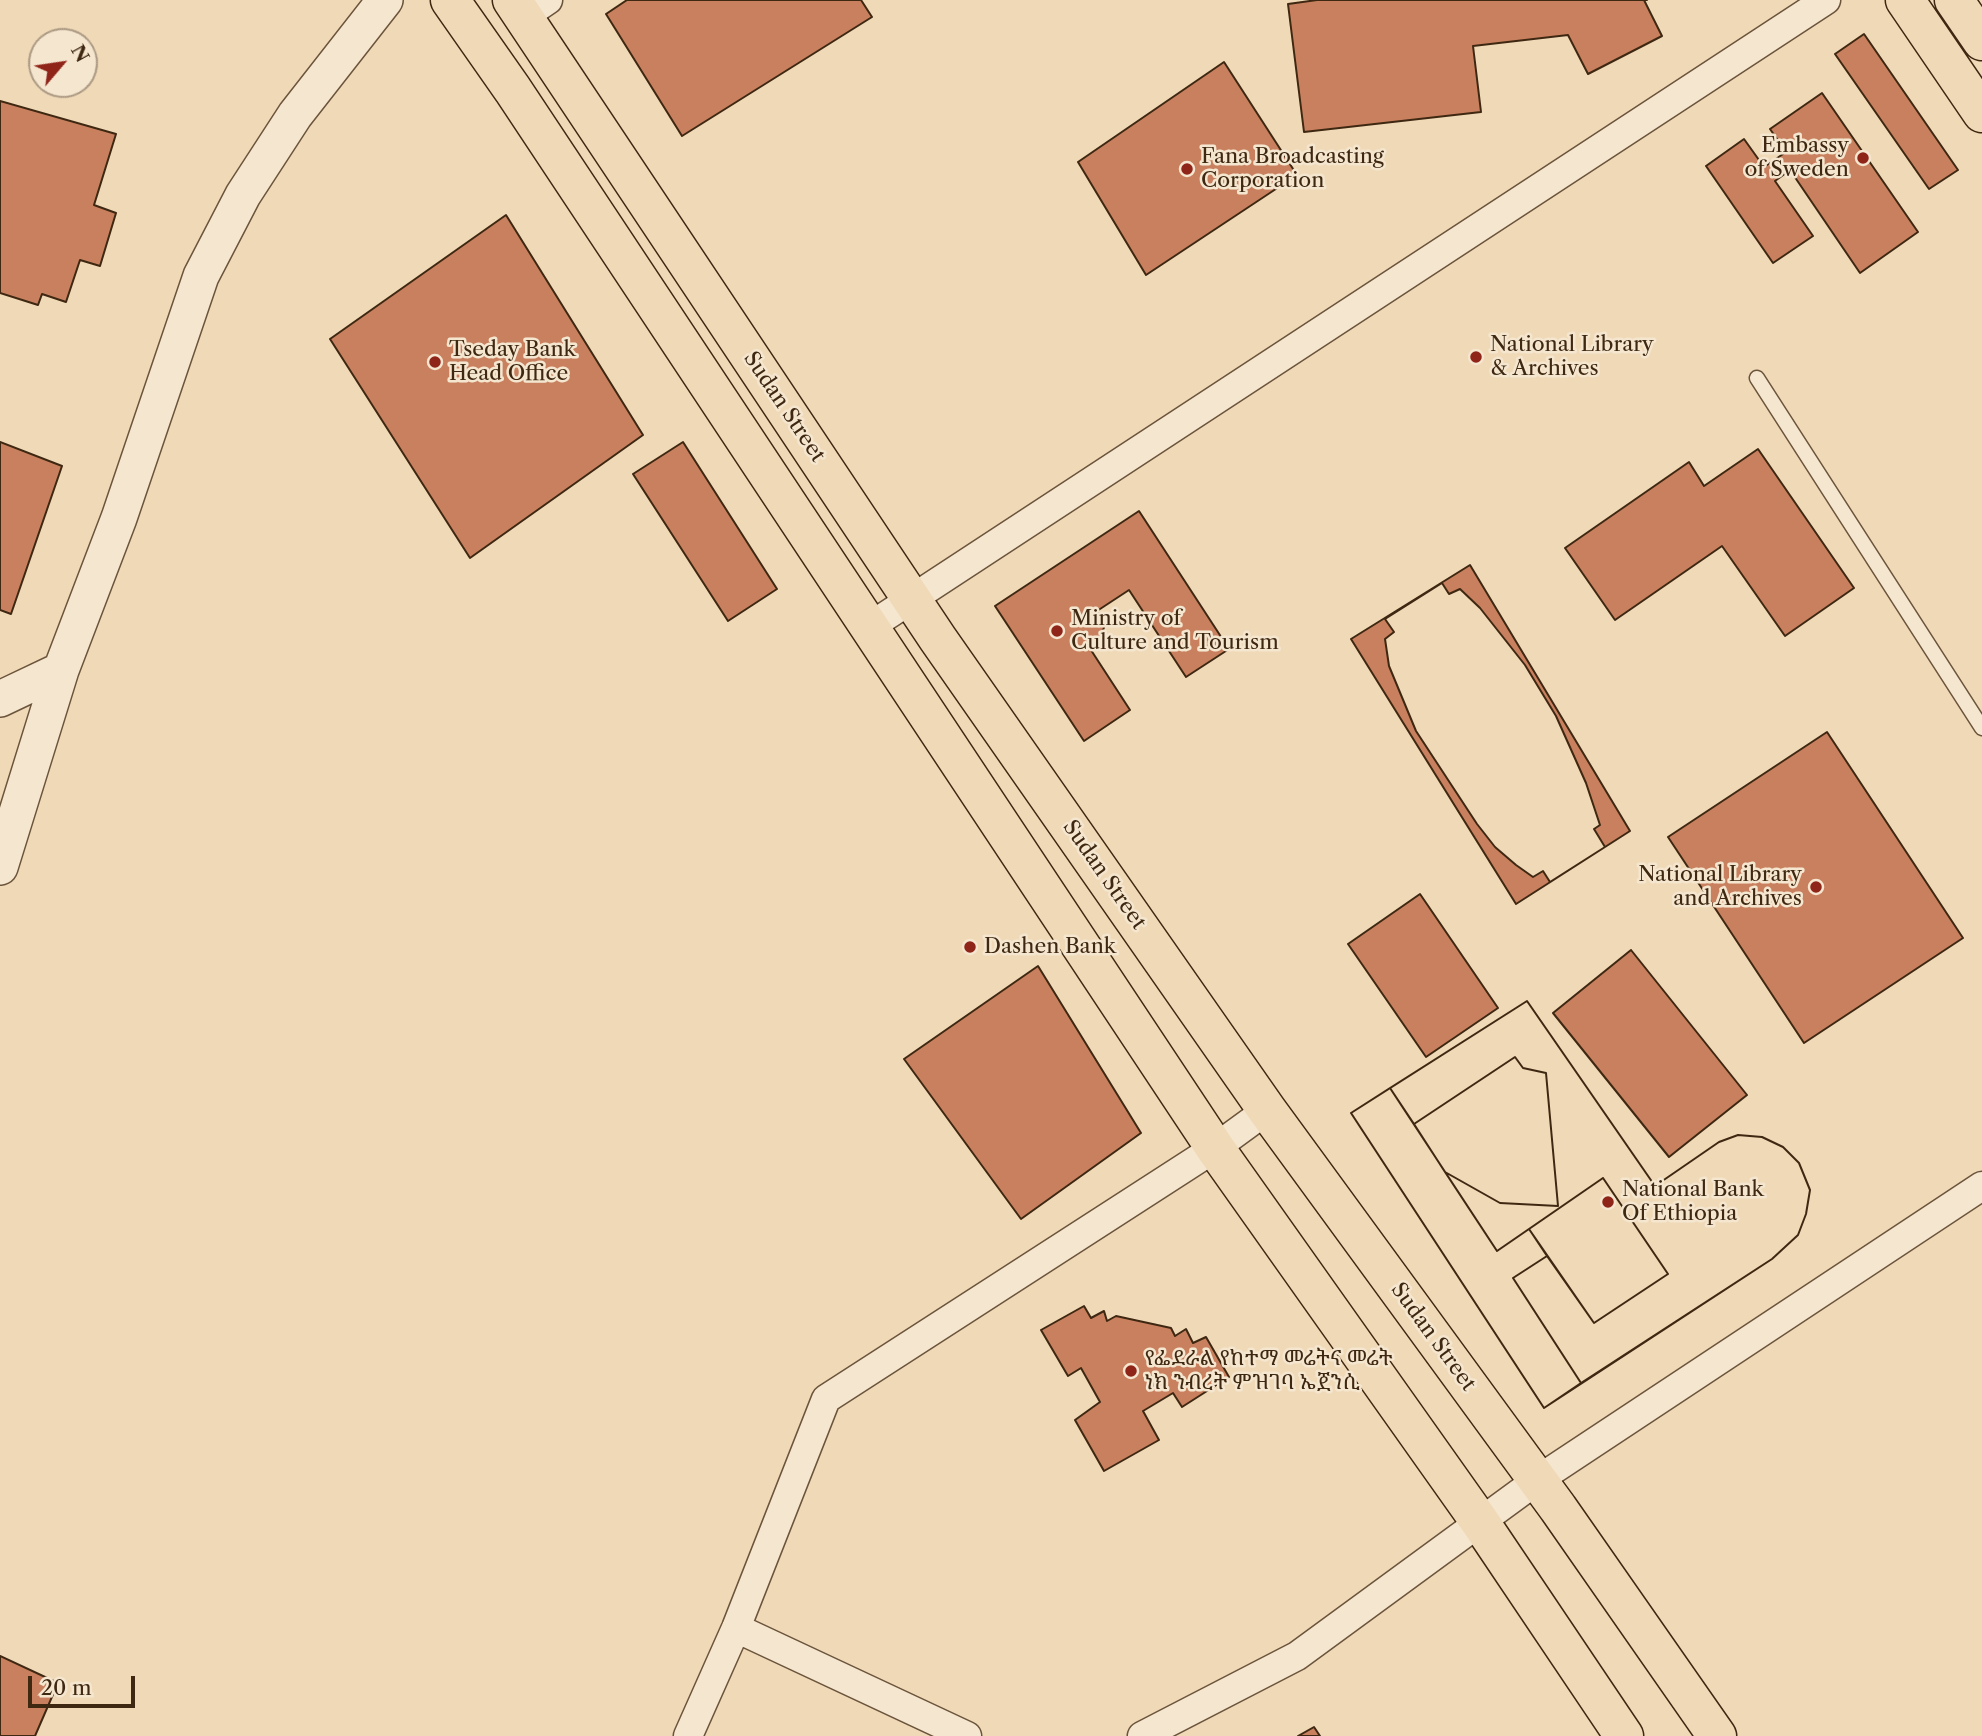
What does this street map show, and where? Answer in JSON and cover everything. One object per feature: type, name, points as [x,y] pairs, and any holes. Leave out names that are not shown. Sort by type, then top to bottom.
[{"type":"main road","points":[[450,0],[513,90],[1215,1148],[1480,1522],[1624,1736]]},
{"type":"main road","points":[[1905,0],[1982,113]]},
{"type":"main road","points":[[1954,0],[1982,41]]},
{"type":"main road","name":"Sudan Street","points":[[528,6],[913,599],[1267,1110],[1717,1736]]},
{"type":"street","points":[[2,858],[10,803],[119,519],[201,276],[243,195],[295,115],[385,0]]},
{"type":"street","points":[[869,627],[1826,0]]},
{"type":"street","points":[[0,699],[61,670]]},
{"type":"street","points":[[688,1736],[736,1628],[826,1399],[1215,1148],[1267,1110]]},
{"type":"street","points":[[1142,1736],[1297,1656],[1536,1481],[1982,1186]]},
{"type":"street","points":[[736,1628],[967,1736]]},
{"type":"lane","points":[[1757,378],[1982,728]]},
{"type":"building","points":[[627,0],[861,0],[872,17],[682,136],[606,14]]},
{"type":"building","points":[[1317,0],[1644,0],[1662,36],[1588,74],[1568,35],[1473,46],[1481,112],[1304,132],[1288,4]]},
{"type":"building","points":[[1864,34],[1958,170],[1929,189],[1835,54]]},
{"type":"building","name":"Fana Broadcasting Corporation","points":[[1224,62],[1297,175],[1146,275],[1078,162]]},
{"type":"building","points":[[1822,93],[1918,232],[1860,273],[1790,170],[1775,181],[1813,236],[1773,263],[1706,166],[1744,139],[1764,167],[1786,152],[1770,129]]},
{"type":"building","points":[[0,101],[116,134],[94,205],[116,213],[100,266],[80,260],[66,302],[42,294],[38,305],[0,293]]},
{"type":"building","points":[[506,215],[643,435],[470,558],[330,339]]},
{"type":"building","points":[[0,442],[62,466],[11,614],[0,610]]},
{"type":"building","points":[[683,442],[777,589],[728,621],[633,474]]},
{"type":"building","points":[[1758,449],[1854,588],[1785,636],[1722,546],[1615,620],[1565,548],[1689,462],[1704,486]]},
{"type":"building","name":"Ministry of Culture and Tourism","points":[[1139,511],[1229,649],[1186,677],[1129,590],[1097,611],[1105,623],[1101,639],[1089,647],[1130,710],[1084,741],[995,606]]},
{"type":"building","points":[[1470,565],[1630,831],[1516,904],[1351,639]]},
{"type":"building","points":[[1442,583],[1449,594],[1460,589],[1480,608],[1525,665],[1556,716],[1586,783],[1600,825],[1594,829],[1605,847],[1550,882],[1543,871],[1533,877],[1516,865],[1495,847],[1477,824],[1416,731],[1389,666],[1385,639],[1394,632],[1385,619]]},
{"type":"building","name":"National Library and Archives","points":[[1827,732],[1963,938],[1804,1043],[1668,837]]},
{"type":"building","points":[[1420,894],[1498,1008],[1426,1057],[1348,944]]},
{"type":"building","points":[[1631,950],[1747,1095],[1669,1157],[1553,1013]]},
{"type":"building","points":[[1038,966],[1141,1133],[1021,1219],[904,1059]]},
{"type":"building","points":[[1527,1001],[1655,1186],[1719,1142],[1738,1135],[1762,1137],[1783,1147],[1799,1163],[1810,1190],[1806,1214],[1798,1235],[1772,1259],[1581,1383],[1513,1278],[1547,1256],[1594,1323],[1668,1274],[1603,1178],[1497,1251],[1445,1172],[1500,1203],[1558,1206],[1546,1073],[1523,1068],[1515,1057],[1414,1124],[1390,1088]]},
{"type":"building","name":"National Bank Of Ethiopia","points":[[1527,1001],[1655,1186],[1719,1142],[1738,1135],[1762,1137],[1783,1147],[1799,1163],[1810,1190],[1806,1214],[1798,1235],[1772,1259],[1544,1408],[1351,1113]]},
{"type":"building","points":[[1515,1057],[1523,1068],[1546,1073],[1558,1206],[1500,1203],[1445,1172],[1414,1124]]},
{"type":"building","points":[[1390,1088],[1497,1251],[1529,1229],[1547,1256],[1513,1278],[1581,1383],[1544,1408],[1351,1113]]},
{"type":"building","points":[[1603,1178],[1668,1274],[1594,1323],[1529,1229]]},
{"type":"building","points":[[1084,1306],[1091,1318],[1104,1311],[1107,1321],[1116,1316],[1171,1328],[1175,1336],[1186,1329],[1193,1343],[1206,1337],[1229,1377],[1182,1407],[1173,1393],[1143,1411],[1159,1440],[1104,1471],[1075,1420],[1100,1402],[1081,1368],[1068,1376],[1041,1330]]},
{"type":"building","points":[[0,1656],[58,1683],[35,1736],[0,1736]]},
{"type":"building","points":[[1314,1727],[1320,1736],[1298,1736]]},
{"type":"place","name":"Embassy of Sweden","points":[[1863,158]]},
{"type":"place","name":"Fana Broadcasting Corporation","points":[[1187,169]]},
{"type":"place","name":"National Library & Archives","points":[[1476,357]]},
{"type":"place","name":"Tseday Bank Head Office","points":[[435,362]]},
{"type":"place","name":"Ministry of Culture and Tourism","points":[[1057,631]]},
{"type":"place","name":"National Library and Archives","points":[[1816,887]]},
{"type":"place","name":"Dashen Bank","points":[[970,947]]},
{"type":"place","name":"National Bank Of Ethiopia","points":[[1608,1202]]},
{"type":"place","name":"የፌደራል የከተማ መሬትና መሬት ነክ ንብረት ምዝገባ ኤጀንሲ","points":[[1131,1371]]}]
